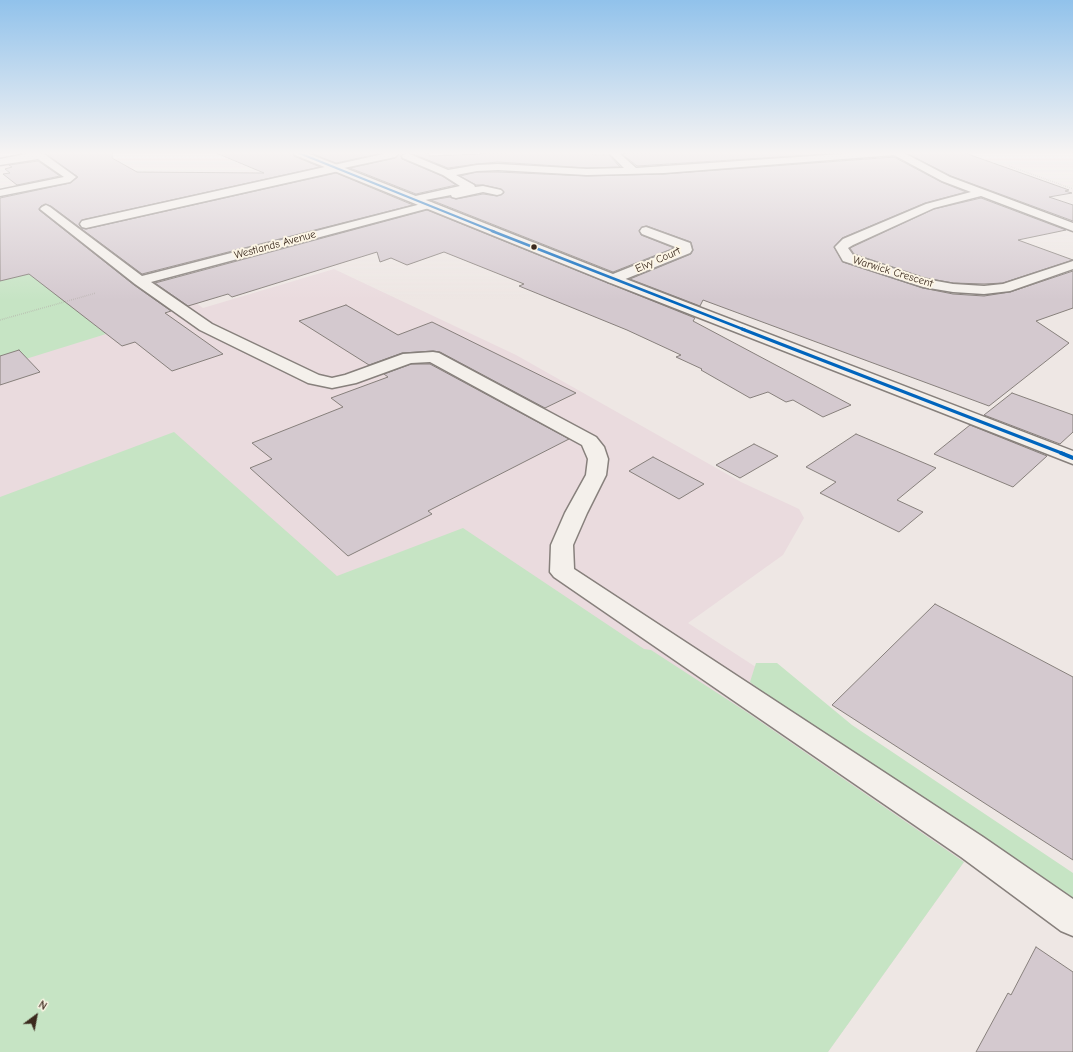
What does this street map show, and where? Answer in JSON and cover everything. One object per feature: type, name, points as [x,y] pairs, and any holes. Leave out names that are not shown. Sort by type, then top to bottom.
[{"type":"street","points":[[86,224],[182,202]]},
{"type":"street","points":[[422,202],[613,279],[1073,458]]},
{"type":"street","name":"Westlands Avenue","points":[[140,281],[422,202]]},
{"type":"street","name":"Warwick Crescent","points":[[947,202],[930,206],[848,242],[841,247],[843,252],[848,258],[862,264],[923,283],[953,288],[984,290],[1005,288],[1073,265]]},
{"type":"street","points":[[1004,202],[1073,227]]},
{"type":"street","points":[[46,209],[140,281],[206,327],[314,380],[332,383],[338,382],[410,358],[433,357],[588,441],[594,447],[598,459],[596,475],[576,512],[562,545],[562,572],[972,847],[1073,919]]},
{"type":"street","name":"Elvy Court","points":[[613,279],[685,250],[685,246],[646,231]]},
{"type":"path","points":[[0,320],[96,293]]},
{"type":"shaded area","points":[[54,204],[92,227],[157,271],[168,274],[166,277],[173,282],[171,285],[203,308],[334,269],[516,355],[741,482],[799,509],[804,518],[783,555],[688,623],[816,706],[972,847],[964,862],[828,1052],[0,1052],[0,215]]},
{"type":"green space","points":[[60,266],[71,306],[106,334],[0,367],[0,281]]},
{"type":"green space","points":[[174,432],[337,576],[463,528],[644,649],[651,650],[745,711],[964,862],[828,1052],[0,1052],[0,497]]},
{"type":"green space","points":[[756,663],[777,663],[852,725],[1073,873],[1073,902],[795,717],[750,682]]},
{"type":"building","points":[[0,202],[162,202],[82,220],[79,225],[86,229],[206,202],[406,202],[413,205],[142,274],[51,206],[45,204],[41,206],[39,210],[134,285],[171,311],[165,313],[223,354],[172,371],[135,342],[122,346],[29,274],[0,281]]},
{"type":"building","points":[[436,202],[928,202],[842,238],[834,247],[843,262],[923,288],[953,294],[984,296],[1010,292],[1073,271],[1073,308],[1036,321],[1069,343],[989,406],[703,300],[700,306],[630,279],[691,254],[693,250],[691,242],[647,226],[642,227],[639,230],[641,235],[674,248],[613,272]]},
{"type":"building","points":[[964,202],[992,202],[1066,230],[1018,240],[1073,260],[1003,283],[953,283],[925,278],[854,254],[850,248],[934,209]]},
{"type":"building","points":[[1022,202],[1064,202],[1073,205],[1073,221]]},
{"type":"building","points":[[427,210],[695,318],[693,321],[851,405],[823,417],[793,400],[786,402],[768,392],[750,398],[701,370],[702,369],[676,357],[681,355],[627,330],[519,286],[524,284],[444,252],[407,265],[391,258],[380,262],[377,252],[232,297],[228,294],[188,306],[155,283]]},
{"type":"building","points":[[346,305],[398,335],[432,322],[576,393],[545,408],[440,352],[433,351],[402,353],[369,365],[299,321]]},
{"type":"building","points":[[19,350],[40,372],[0,385],[0,356]]},
{"type":"building","points":[[411,364],[430,364],[569,439],[428,511],[432,514],[348,556],[250,468],[272,459],[252,443],[343,407],[331,398],[388,377],[384,374]]},
{"type":"building","points":[[1012,393],[1073,415],[1073,432],[1060,444],[984,415]]},
{"type":"building","points":[[970,425],[1047,456],[1013,487],[934,454]]},
{"type":"building","points":[[856,434],[936,468],[897,500],[923,512],[899,532],[820,493],[836,482],[806,467]]},
{"type":"building","points":[[754,444],[778,456],[740,478],[716,465]]},
{"type":"building","points":[[653,457],[704,484],[679,499],[629,471]]},
{"type":"building","points":[[935,604],[1073,677],[1073,860],[832,705]]},
{"type":"building","points":[[1036,947],[1073,972],[1073,1052],[976,1052],[1008,993],[1011,995]]},
{"type":"transit line","points":[[421,202],[613,279],[1073,458]]}]
